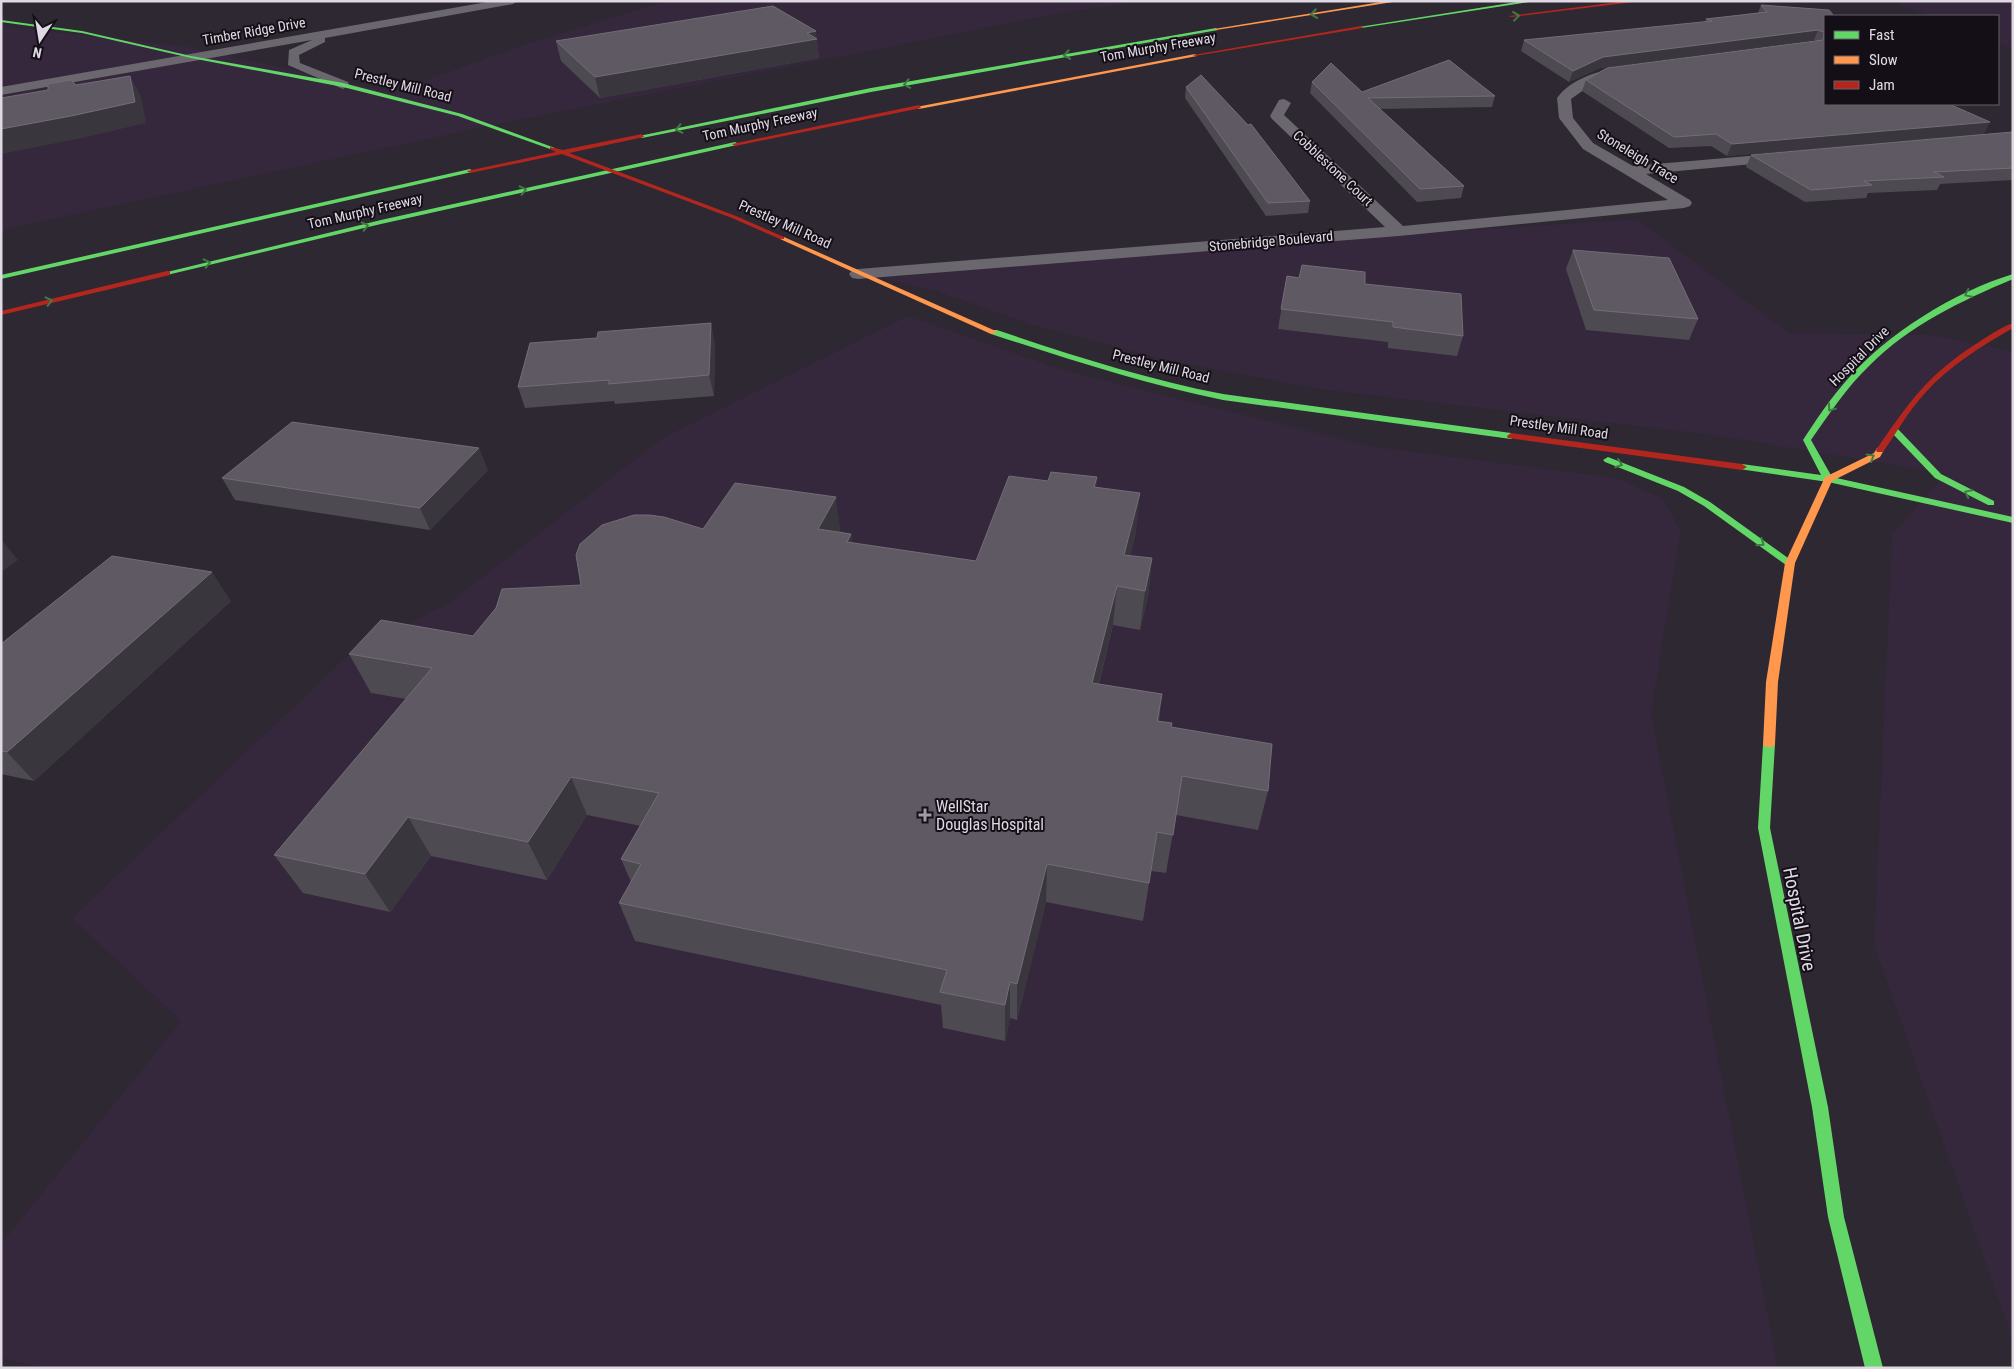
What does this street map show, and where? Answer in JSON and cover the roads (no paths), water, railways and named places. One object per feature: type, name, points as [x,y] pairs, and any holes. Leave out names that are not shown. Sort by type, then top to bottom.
[{"type":"main road","name":"Tom Murphy Freeway","points":[[1,277],[532,159],[746,115],[1115,47],[1397,1]]},
{"type":"main road","name":"Tom Murphy Freeway","points":[[1,313],[365,226],[597,174],[906,109],[1242,47],[1533,1]]},
{"type":"main road","points":[[1242,47],[1640,1]]},
{"type":"main road","name":"Prestley Mill Road","points":[[1,21],[82,32],[191,56],[343,85],[460,115],[512,132],[739,219],[858,274],[1000,335],[1183,389],[1223,397],[1828,479],[2013,520]]},
{"type":"main road","name":"Hospital Drive","points":[[1874,1368],[1836,1217],[1820,1107],[1764,828],[1772,682],[1790,562],[1828,479],[1807,440],[1850,381],[1888,344],[1920,320],[1970,293],[2013,276]]},
{"type":"main road","points":[[1828,479],[1877,455],[1914,401],[1944,372],[1987,340],[2013,325]]},
{"type":"main road","points":[[1894,430],[1938,476],[1966,493],[2013,512]]},
{"type":"main road","points":[[1557,442],[1654,477],[1680,489],[1707,504],[1790,562]]},
{"type":"street","name":"Timber Ridge Drive","points":[[1,91],[191,56],[513,1]]},
{"type":"street","name":"Prestley Mill Road","points":[[343,85],[294,65],[293,53],[309,44],[357,28]]},
{"type":"street","name":"Stoneleigh Trace","points":[[1639,69],[1600,74],[1577,85],[1564,98],[1566,118],[1588,146],[1684,203]]},
{"type":"street","name":"Cobblestone Court","points":[[1284,103],[1277,116],[1399,231]]},
{"type":"street","points":[[1631,172],[1798,156]]},
{"type":"street","name":"Stonebridge Boulevard","points":[[858,274],[1399,231],[1684,203]]},
{"type":"place","name":"WellStar Douglas Hospital","points":[[925,815]]}]
